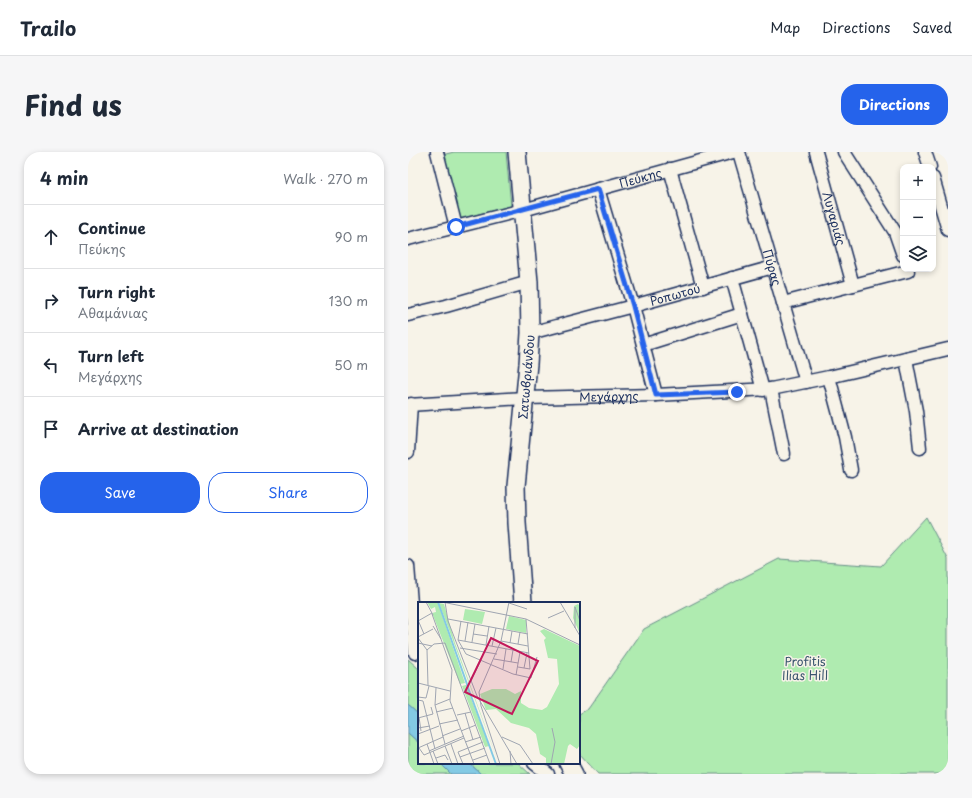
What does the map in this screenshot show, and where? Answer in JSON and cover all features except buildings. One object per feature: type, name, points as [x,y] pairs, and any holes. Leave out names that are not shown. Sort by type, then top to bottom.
[{"type":"street","points":[[437,152],[456,227]]},
{"type":"street","name":"Σατωβριάνδου","points":[[517,152],[530,282],[530,333],[516,486],[517,523],[523,602]]},
{"type":"street","name":"Πεύκης","points":[[408,239],[523,210],[733,152]]},
{"type":"street","name":"Πύρας","points":[[739,152],[806,382]]},
{"type":"street","name":"Λυγαριάς","points":[[816,152],[853,285]]},
{"type":"street","points":[[844,152],[895,232],[900,246]]},
{"type":"street","points":[[925,152],[929,164]]},
{"type":"street","points":[[670,170],[703,287]]},
{"type":"street","points":[[936,188],[948,230]]},
{"type":"street","points":[[598,189],[633,306],[656,395]]},
{"type":"street","name":"Ροπωτού","points":[[530,333],[772,267]]},
{"type":"street","points":[[783,303],[904,272]]},
{"type":"street","points":[[732,278],[767,390],[784,454]]},
{"type":"street","points":[[408,315],[446,306],[530,282]]},
{"type":"street","points":[[643,345],[742,314]]},
{"type":"street","name":"Μεγάρχης","points":[[409,405],[525,398],[656,395],[767,390],[948,349]]},
{"type":"street","points":[[906,359],[916,411],[920,448]]},
{"type":"street","points":[[829,377],[845,437],[851,470]]},
{"type":"street","points":[[408,452],[409,405]]},
{"type":"street","points":[[408,566],[414,652]]},
{"type":"street","points":[[535,764],[548,774]]},
{"type":"street","points":[[569,764],[574,774]]},
{"type":"green space","points":[[454,152],[506,152],[511,206],[459,219],[442,155]]},
{"type":"green space","name":"Profitis Ilias Hill","points":[[926,517],[948,559],[948,774],[598,774],[580,754],[580,713],[588,709],[644,629],[779,559],[881,566]]},
{"type":"green space","points":[[408,659],[418,668],[418,714],[408,705]]},
{"type":"green space","points":[[408,733],[418,742],[418,764],[441,764],[451,774],[408,774]]},
{"type":"green space","points":[[470,764],[519,764],[530,774],[481,774]]},
{"type":"water","points":[[408,705],[418,714],[418,742],[408,733]]},
{"type":"water","points":[[441,764],[470,764],[481,774],[451,774]]},
{"type":"route","points":[[456,227],[598,189],[633,306],[656,395],[737,392]]}]
